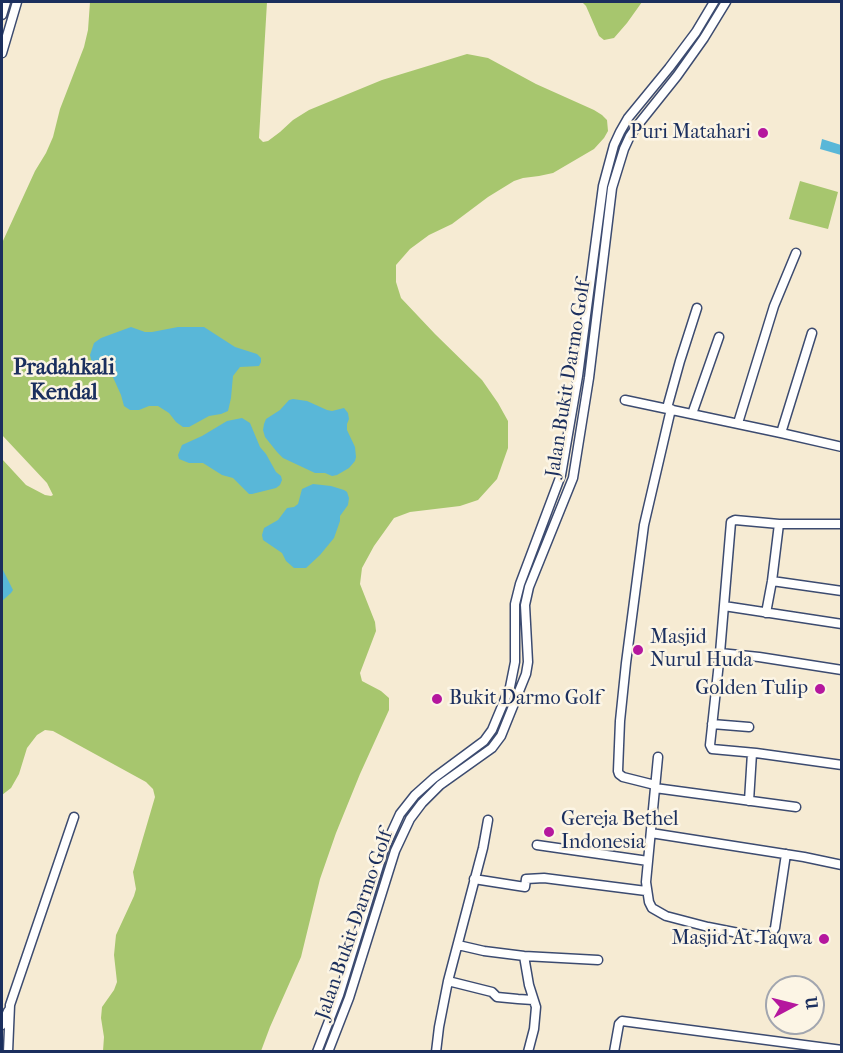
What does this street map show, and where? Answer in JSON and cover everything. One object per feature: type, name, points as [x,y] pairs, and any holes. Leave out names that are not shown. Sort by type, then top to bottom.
[{"type":"street","points":[[2,15],[6,2]]},
{"type":"street","points":[[2,53],[18,2]]},
{"type":"street","name":"Jalan Bukit Darmo Golf","points":[[317,1052],[339,995],[384,849],[400,814],[415,795],[434,778],[484,741],[492,730],[510,687],[515,662],[515,604],[520,584],[561,475],[578,376],[603,186],[614,145],[628,118],[689,41],[714,2]]},
{"type":"street","name":"Jalan Bukit Darmo Golf","points":[[328,1052],[349,998],[395,851],[410,819],[440,785],[492,748],[501,736],[526,674],[528,662],[525,604],[529,587],[573,478],[589,378],[612,188],[630,136],[677,76],[726,2]]},
{"type":"street","points":[[738,423],[774,306],[796,253]]},
{"type":"street","points":[[697,308],[680,361],[644,525],[626,663],[618,771],[622,777],[655,786],[796,807]]},
{"type":"street","points":[[781,433],[812,333]]},
{"type":"street","points":[[692,414],[719,337]]},
{"type":"street","points":[[625,400],[842,447]]},
{"type":"street","points":[[842,524],[779,524],[735,520],[731,522],[710,745],[712,749],[842,765]]},
{"type":"street","points":[[766,612],[779,524]]},
{"type":"street","points":[[772,581],[842,591]]},
{"type":"street","points":[[724,606],[842,624]]},
{"type":"street","points":[[720,652],[842,670]]},
{"type":"street","points":[[712,724],[749,727]]},
{"type":"street","points":[[749,801],[752,753]]},
{"type":"street","points":[[658,757],[646,891],[652,908],[666,916],[715,929],[764,938],[770,936],[775,928],[786,854]]},
{"type":"street","points":[[2,1025],[74,817]]},
{"type":"street","points":[[436,1052],[448,981],[483,848],[488,820]]},
{"type":"street","points":[[651,832],[842,865]]},
{"type":"street","points":[[537,845],[648,861]]},
{"type":"street","points":[[474,879],[525,887],[526,879],[544,878],[646,891]]},
{"type":"street","points":[[458,945],[524,956],[598,960]]},
{"type":"street","points":[[524,956],[536,1007],[534,1029],[528,1052]]},
{"type":"street","points":[[448,981],[492,992],[497,996],[533,1000]]},
{"type":"street","points":[[8,1052],[10,1005]]},
{"type":"street","points":[[614,1052],[619,1024],[622,1021],[842,1050]]},
{"type":"green space","points":[[90,2],[267,2],[259,138],[263,142],[268,141],[309,110],[382,80],[467,54],[488,58],[536,84],[594,110],[607,120],[608,131],[594,149],[553,173],[514,181],[452,224],[429,235],[410,249],[396,265],[396,282],[401,298],[482,380],[498,403],[508,421],[508,448],[497,479],[478,500],[460,506],[410,512],[394,518],[362,568],[360,584],[375,622],[376,631],[360,673],[362,681],[389,698],[389,710],[336,833],[320,879],[301,957],[261,1051],[103,1051],[102,1007],[117,982],[114,955],[116,935],[136,889],[133,872],[155,797],[153,789],[146,782],[53,731],[45,730],[37,735],[27,748],[19,774],[11,788],[2,795],[2,459],[26,485],[45,495],[53,495],[47,483],[2,435],[2,243],[53,137],[60,109],[84,47]]},
{"type":"green space","points":[[582,2],[642,2],[614,38],[604,40],[599,36]]},
{"type":"green space","points":[[800,181],[838,192],[828,229],[789,219]]},
{"type":"water","points":[[822,139],[841,145],[841,155],[820,149]]},
{"type":"water","points":[[131,327],[152,332],[178,327],[204,327],[235,347],[257,354],[261,362],[259,366],[240,367],[233,376],[228,411],[209,416],[189,427],[183,427],[158,406],[130,410],[124,406],[112,375],[92,363],[90,355],[94,343],[101,338]]},
{"type":"water","points":[[293,399],[307,401],[332,411],[344,408],[348,413],[347,430],[355,447],[356,457],[349,468],[332,476],[315,473],[283,458],[277,452],[265,437],[264,424],[266,419]]},
{"type":"water","points":[[242,418],[250,423],[260,447],[281,476],[280,485],[276,488],[249,494],[233,478],[222,475],[203,463],[189,463],[179,459],[178,455],[182,445],[227,421]]},
{"type":"water","points":[[313,484],[344,490],[349,498],[348,505],[340,516],[334,538],[320,555],[306,568],[294,568],[286,561],[282,553],[263,540],[262,535],[264,528],[278,520],[287,508],[298,504],[302,489]]},
{"type":"water","points":[[2,568],[13,590],[2,601]]},
{"type":"place","name":"Puri Matahari","points":[[763,133]]},
{"type":"place","name":"Masjid Nurul Huda","points":[[638,650]]},
{"type":"place","name":"Golden Tulip","points":[[820,689]]},
{"type":"place","name":"Bukit Darmo Golf","points":[[437,699]]},
{"type":"place","name":"Gereja Bethel Indonesia","points":[[549,832]]},
{"type":"place","name":"Masjid At Taqwa","points":[[824,939]]},
{"type":"district","name":"Pradahkali Kendal","points":[[64,382]]}]
